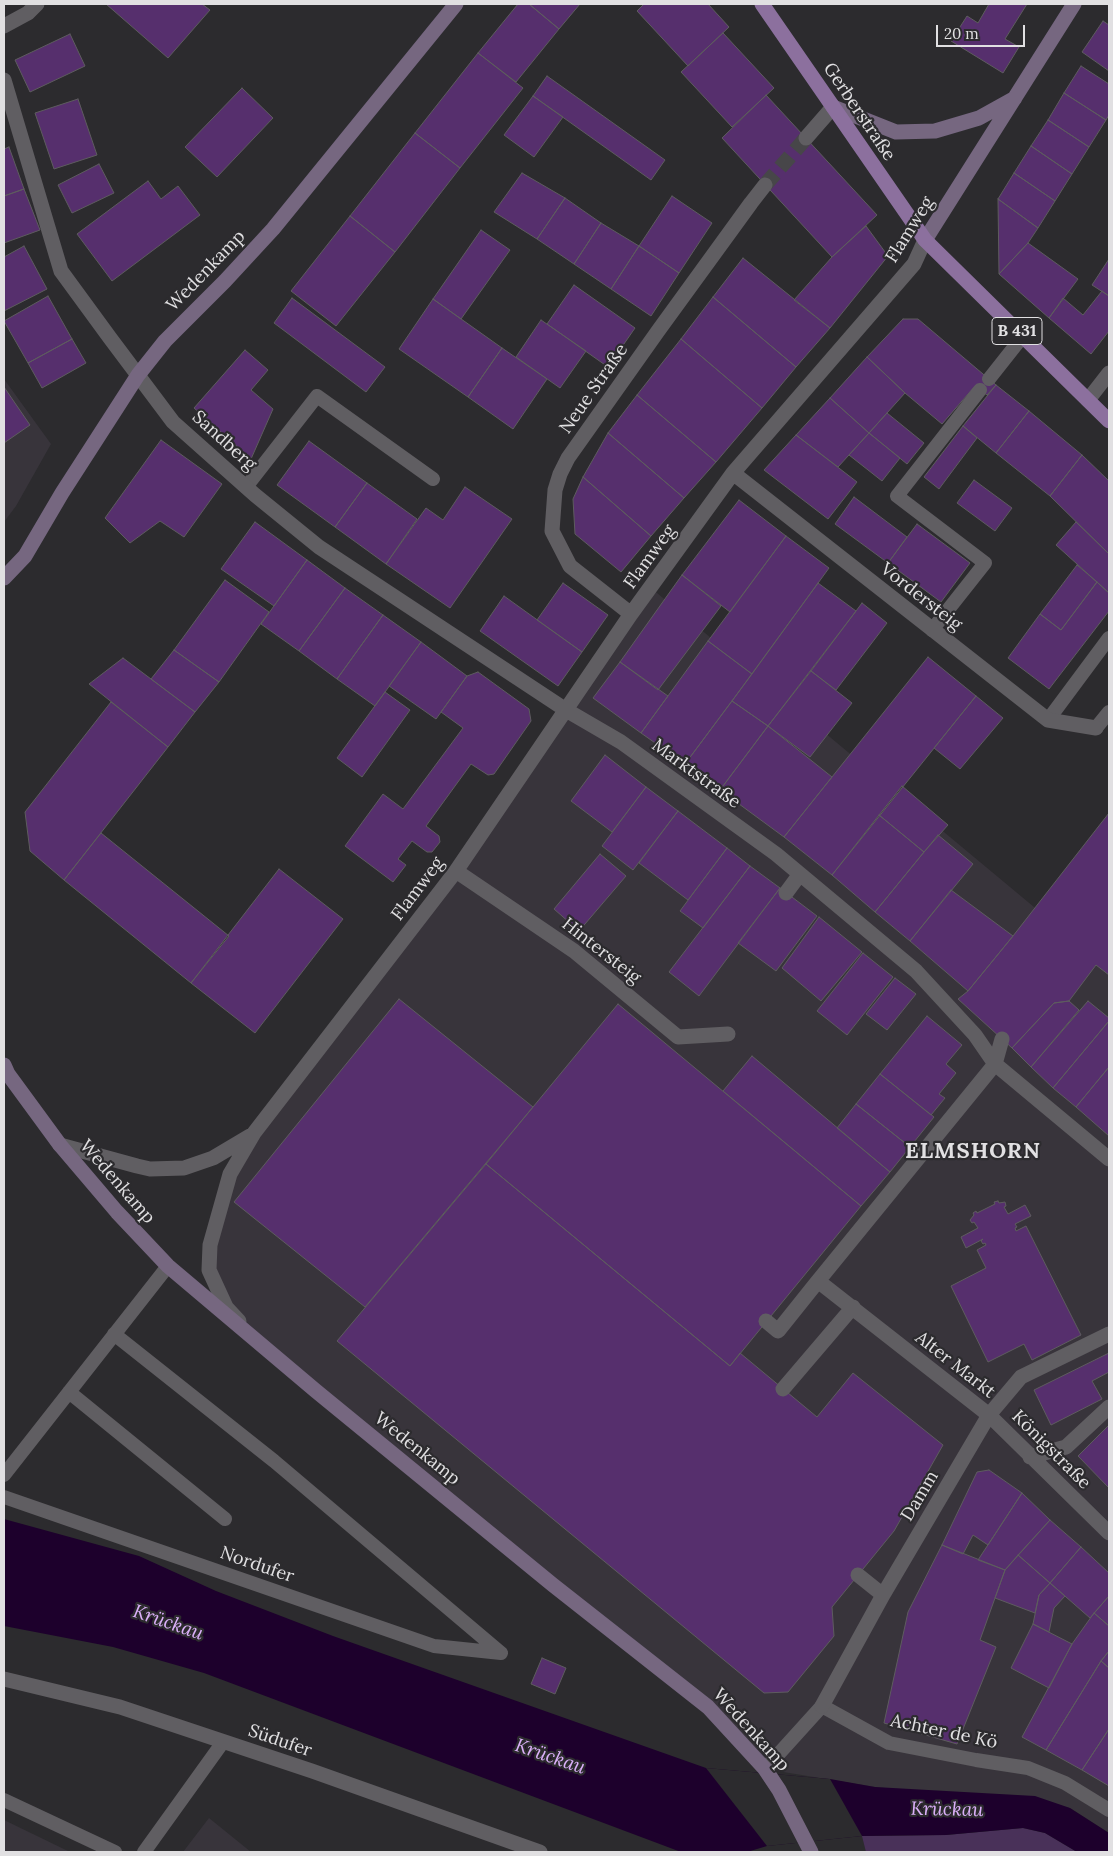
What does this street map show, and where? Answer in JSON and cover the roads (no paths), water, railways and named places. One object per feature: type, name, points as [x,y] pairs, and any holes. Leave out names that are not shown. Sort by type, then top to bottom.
[{"type":"main road","name":"Wedenkamp","points":[[4,578],[25,556],[62,493],[138,374],[165,341],[273,228],[456,4]]},
{"type":"main road","name":"Gerberstraße","points":[[762,4],[925,240]]},
{"type":"main road","name":"Flamweg","points":[[925,240],[1074,4]]},
{"type":"main road","points":[[833,107],[896,132],[935,130],[979,118],[1016,98]]},
{"type":"main road","name":"B 431","points":[[925,240],[1109,422]]},
{"type":"main road","name":"Wedenkamp","points":[[4,1065],[8,1074],[60,1145],[117,1212],[168,1266],[546,1579],[708,1707],[765,1769],[779,1790],[809,1848]]},
{"type":"street","points":[[4,26],[28,13],[37,4]]},
{"type":"street","name":"Sandberg","points":[[4,80],[61,270],[173,422],[246,487],[319,546],[566,710]]},
{"type":"street","points":[[806,138],[833,107]]},
{"type":"street","name":"Neue Straße","points":[[632,614],[570,566],[552,531],[555,490],[568,458],[765,185]]},
{"type":"street","name":"Flamweg","points":[[258,1342],[226,1307],[209,1270],[210,1244],[230,1174],[254,1133],[456,871],[632,614],[733,473],[914,264],[925,240]]},
{"type":"street","points":[[1088,400],[1109,373]]},
{"type":"street","name":"Vordersteig","points":[[733,473],[1048,720],[1103,724]]},
{"type":"street","name":"Marktstraße","points":[[566,710],[622,742],[776,854],[916,971],[975,1035],[995,1064]]},
{"type":"street","name":"Hintersteig","points":[[456,871],[574,951],[678,1037],[728,1034]]},
{"type":"street","points":[[786,893],[800,874]]},
{"type":"street","points":[[766,1321],[778,1331],[836,1249],[995,1064],[1002,1039]]},
{"type":"street","points":[[995,1064],[1109,1159]]},
{"type":"street","name":"Flamweg","points":[[60,1145],[137,1166],[184,1168],[213,1158],[254,1133]]},
{"type":"street","name":"Alter Markt","points":[[809,1285],[853,1307],[989,1415],[1021,1377],[1109,1334]]},
{"type":"street","points":[[783,1389],[853,1307]]},
{"type":"street","points":[[1030,1457],[1066,1447],[1109,1407]]},
{"type":"street","name":"Königstraße","points":[[989,1415],[1109,1533]]},
{"type":"street","name":"Damm","points":[[822,1706],[882,1595],[989,1415]]},
{"type":"street","points":[[858,1575],[882,1595]]},
{"type":"street","name":"Südufer","points":[[4,1679],[120,1707],[540,1852]]},
{"type":"lane","points":[[932,630],[985,562],[897,496],[1023,336]]},
{"type":"lane","points":[[246,487],[317,396],[433,479]]},
{"type":"lane","points":[[1048,720],[1109,638]]},
{"type":"lane","points":[[1103,724],[1109,712]]},
{"type":"lane","points":[[4,1475],[8,1459],[69,1392],[168,1266]]},
{"type":"lane","name":"Nordufer","points":[[4,1497],[434,1646],[501,1653],[274,1461],[114,1334]]},
{"type":"lane","points":[[69,1392],[225,1519]]},
{"type":"lane","points":[[765,1769],[822,1706]]},
{"type":"lane","name":"Achter de Kö","points":[[822,1706],[889,1743],[1028,1768],[1065,1783],[1109,1810]]},
{"type":"lane","points":[[144,1852],[224,1742]]},
{"type":"lane","points":[[4,1800],[115,1852]]},
{"type":"water","name":"Krückau","points":[[4,1519],[139,1556],[216,1591],[333,1636],[706,1768],[830,1779],[875,1787],[1035,1796],[1070,1808],[1109,1833],[1109,1852],[1077,1852],[1045,1833],[1023,1828],[946,1835],[862,1836],[767,1846],[747,1852],[681,1852],[204,1673],[113,1647],[4,1626]]},
{"type":"tunnel","points":[[765,185],[806,138]]},
{"type":"district","name":"ELMSHORN","points":[[973,1152]]}]
